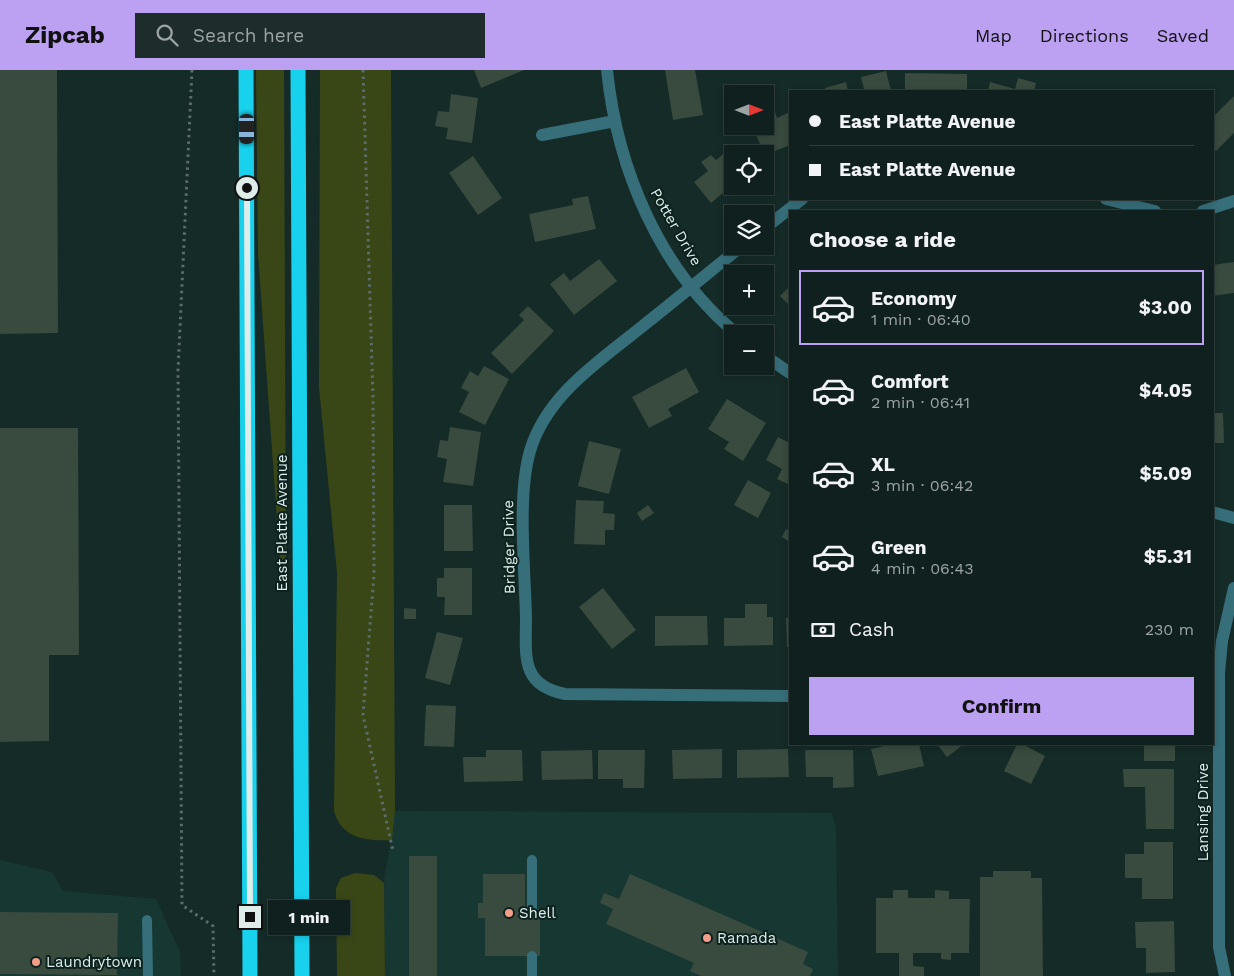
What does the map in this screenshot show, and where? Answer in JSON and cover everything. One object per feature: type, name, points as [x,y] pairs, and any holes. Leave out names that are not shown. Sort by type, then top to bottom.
[{"type":"highway","points":[[246,70],[250,976]]},
{"type":"highway","name":"East Platte Avenue","points":[[298,70],[302,976]]},
{"type":"street","name":"Potter Drive","points":[[607,70],[622,151],[642,205],[671,256],[692,286],[729,325]]},
{"type":"street","points":[[542,135],[615,121]]},
{"type":"street","points":[[774,221],[801,200]]},
{"type":"street","points":[[1110,200],[1151,210]]},
{"type":"street","points":[[1206,210],[1234,201]]},
{"type":"street","name":"Bridger Drive","points":[[731,255],[571,385],[550,409],[537,430],[525,478],[526,635],[528,666],[535,681],[548,691],[565,694],[789,696]]},
{"type":"street","points":[[774,362],[789,372]]},
{"type":"street","points":[[1214,513],[1234,518]]},
{"type":"street","name":"Lansing Drive","points":[[1225,976],[1219,947],[1219,673],[1222,641],[1234,588]]},
{"type":"lane","points":[[532,860],[532,909]]},
{"type":"lane","points":[[147,920],[148,976]]},
{"type":"lane","points":[[532,956],[532,976]]},
{"type":"path","points":[[192,70],[178,371],[182,905],[213,926],[214,976]]},
{"type":"path","points":[[363,70],[373,400],[374,574],[363,715],[393,850]]},
{"type":"shaded area","points":[[395,811],[832,813],[836,827],[838,976],[385,976],[384,883]]},
{"type":"shaded area","points":[[0,860],[52,872],[63,891],[156,899],[180,952],[181,976],[0,976]]},
{"type":"green space","points":[[256,70],[284,70],[286,582],[281,575],[258,254]]},
{"type":"green space","points":[[320,70],[391,70],[395,811],[392,840],[364,839],[349,833],[338,820],[334,811],[337,573],[319,387]]},
{"type":"green space","points":[[355,873],[374,875],[384,883],[385,976],[337,976],[336,888],[341,878]]},
{"type":"building","points":[[0,70],[57,70],[58,333],[0,334]]},
{"type":"building","points":[[474,70],[524,70],[481,88]]},
{"type":"building","points":[[665,70],[695,70],[703,115],[673,120]]},
{"type":"building","points":[[886,71],[891,90],[860,90],[864,89],[861,77]]},
{"type":"building","points":[[905,73],[967,74],[967,90],[905,90]]},
{"type":"building","points":[[1018,78],[1036,83],[1034,90],[988,90],[990,82],[1015,89]]},
{"type":"building","points":[[846,82],[848,90],[825,90],[825,88]]},
{"type":"building","points":[[451,94],[478,98],[472,143],[446,139],[448,128],[435,126],[438,111],[449,112]]},
{"type":"building","points":[[1234,96],[1234,133],[1216,151],[1214,149],[1214,116]]},
{"type":"building","points":[[774,112],[777,118],[789,112],[789,145],[774,151],[774,145],[761,145],[756,135],[774,135]]},
{"type":"building","points":[[724,153],[724,192],[711,203],[694,182],[708,171],[701,162],[711,155],[716,160]]},
{"type":"building","points":[[473,156],[502,198],[478,215],[449,173]]},
{"type":"building","points":[[588,196],[596,229],[535,242],[529,214],[573,205],[572,199]]},
{"type":"building","points":[[599,259],[617,281],[574,315],[550,284],[564,273],[570,281]]},
{"type":"building","points":[[1234,262],[1234,293],[1214,296],[1214,265]]},
{"type":"building","points":[[789,287],[789,305],[780,296]]},
{"type":"building","points":[[528,306],[554,331],[512,374],[491,353],[524,320],[519,315]]},
{"type":"building","points":[[484,366],[509,379],[485,425],[459,412],[469,392],[461,388],[470,371],[478,376]]},
{"type":"building","points":[[686,368],[699,392],[668,409],[672,416],[649,428],[632,397]]},
{"type":"building","points":[[727,399],[766,423],[743,461],[724,449],[729,442],[708,429]]},
{"type":"building","points":[[1214,413],[1223,413],[1224,443],[1214,443]]},
{"type":"building","points":[[450,427],[481,432],[473,486],[443,482],[447,459],[437,457],[440,440],[448,441]]},
{"type":"building","points":[[0,428],[78,428],[79,655],[49,655],[49,741],[0,742]]},
{"type":"building","points":[[778,437],[789,442],[789,485],[777,479],[782,469],[766,460]]},
{"type":"building","points":[[589,441],[621,449],[609,494],[578,486]]},
{"type":"building","points":[[748,480],[771,493],[758,518],[734,505]]},
{"type":"building","points":[[576,500],[604,501],[603,513],[615,514],[614,530],[605,530],[605,545],[574,544]]},
{"type":"building","points":[[444,505],[472,505],[473,551],[444,551]]},
{"type":"building","points":[[648,505],[654,513],[642,521],[637,513]]},
{"type":"building","points":[[786,529],[789,530],[789,541],[782,537]]},
{"type":"building","points":[[444,568],[472,568],[472,615],[444,615],[445,597],[437,597],[437,578],[444,578]]},
{"type":"building","points":[[603,588],[636,630],[612,649],[579,607]]},
{"type":"building","points":[[745,604],[767,604],[767,617],[773,617],[773,645],[724,646],[724,618],[745,618]]},
{"type":"building","points":[[404,608],[416,609],[416,619],[404,619]]},
{"type":"building","points":[[655,616],[707,616],[708,645],[655,646]]},
{"type":"building","points":[[789,617],[789,647],[787,647],[786,618]]},
{"type":"building","points":[[437,632],[463,638],[450,685],[425,678]]},
{"type":"building","points":[[426,705],[456,706],[454,747],[424,746]]},
{"type":"building","points":[[889,745],[919,745],[924,766],[878,776],[871,749]]},
{"type":"building","points":[[938,745],[963,745],[947,757]]},
{"type":"building","points":[[1017,745],[1024,745],[1045,756],[1031,784],[1004,771]]},
{"type":"building","points":[[1144,745],[1175,745],[1175,761],[1144,761]]},
{"type":"building","points":[[722,749],[722,778],[673,779],[672,750]]},
{"type":"building","points":[[788,749],[789,777],[737,778],[737,750]]},
{"type":"building","points":[[486,750],[522,750],[523,781],[464,782],[463,757],[486,757]]},
{"type":"building","points":[[592,750],[593,779],[542,780],[541,751]]},
{"type":"building","points":[[598,750],[645,750],[644,788],[623,788],[623,779],[598,779]]},
{"type":"building","points":[[805,750],[853,750],[854,787],[833,788],[833,777],[806,777]]},
{"type":"building","points":[[1123,769],[1174,769],[1174,829],[1146,829],[1145,787],[1124,787]]},
{"type":"building","points":[[1144,842],[1173,842],[1173,899],[1142,899],[1142,878],[1125,878],[1125,854],[1144,854]]},
{"type":"building","points":[[409,856],[437,856],[437,976],[409,976]]},
{"type":"building","points":[[993,871],[1031,871],[1031,878],[1042,878],[1043,976],[980,976],[980,877],[993,877]]},
{"type":"building","name":"Shell","points":[[483,874],[525,874],[525,909],[540,909],[540,956],[485,956],[485,918],[478,918],[478,903],[483,903]]},
{"type":"building","name":"Ramada","points":[[630,874],[808,952],[803,964],[813,969],[810,976],[701,976],[690,971],[694,963],[606,924],[613,909],[600,903],[604,893],[619,899]]},
{"type":"building","points":[[893,890],[908,890],[908,898],[935,898],[935,890],[949,891],[949,899],[970,899],[969,953],[951,953],[951,960],[941,959],[941,953],[913,953],[913,966],[924,967],[924,976],[899,976],[899,953],[876,953],[876,898],[893,898]]},
{"type":"building","points":[[0,912],[118,913],[117,975],[0,974]]},
{"type":"building","points":[[1174,921],[1175,972],[1146,973],[1146,948],[1136,948],[1135,922]]},
{"type":"place","name":"Shell","points":[[509,913]]},
{"type":"place","name":"Ramada","points":[[707,938]]},
{"type":"place","name":"Laundrytown","points":[[36,962]]},
{"type":"route","points":[[247,188],[250,917]]}]
